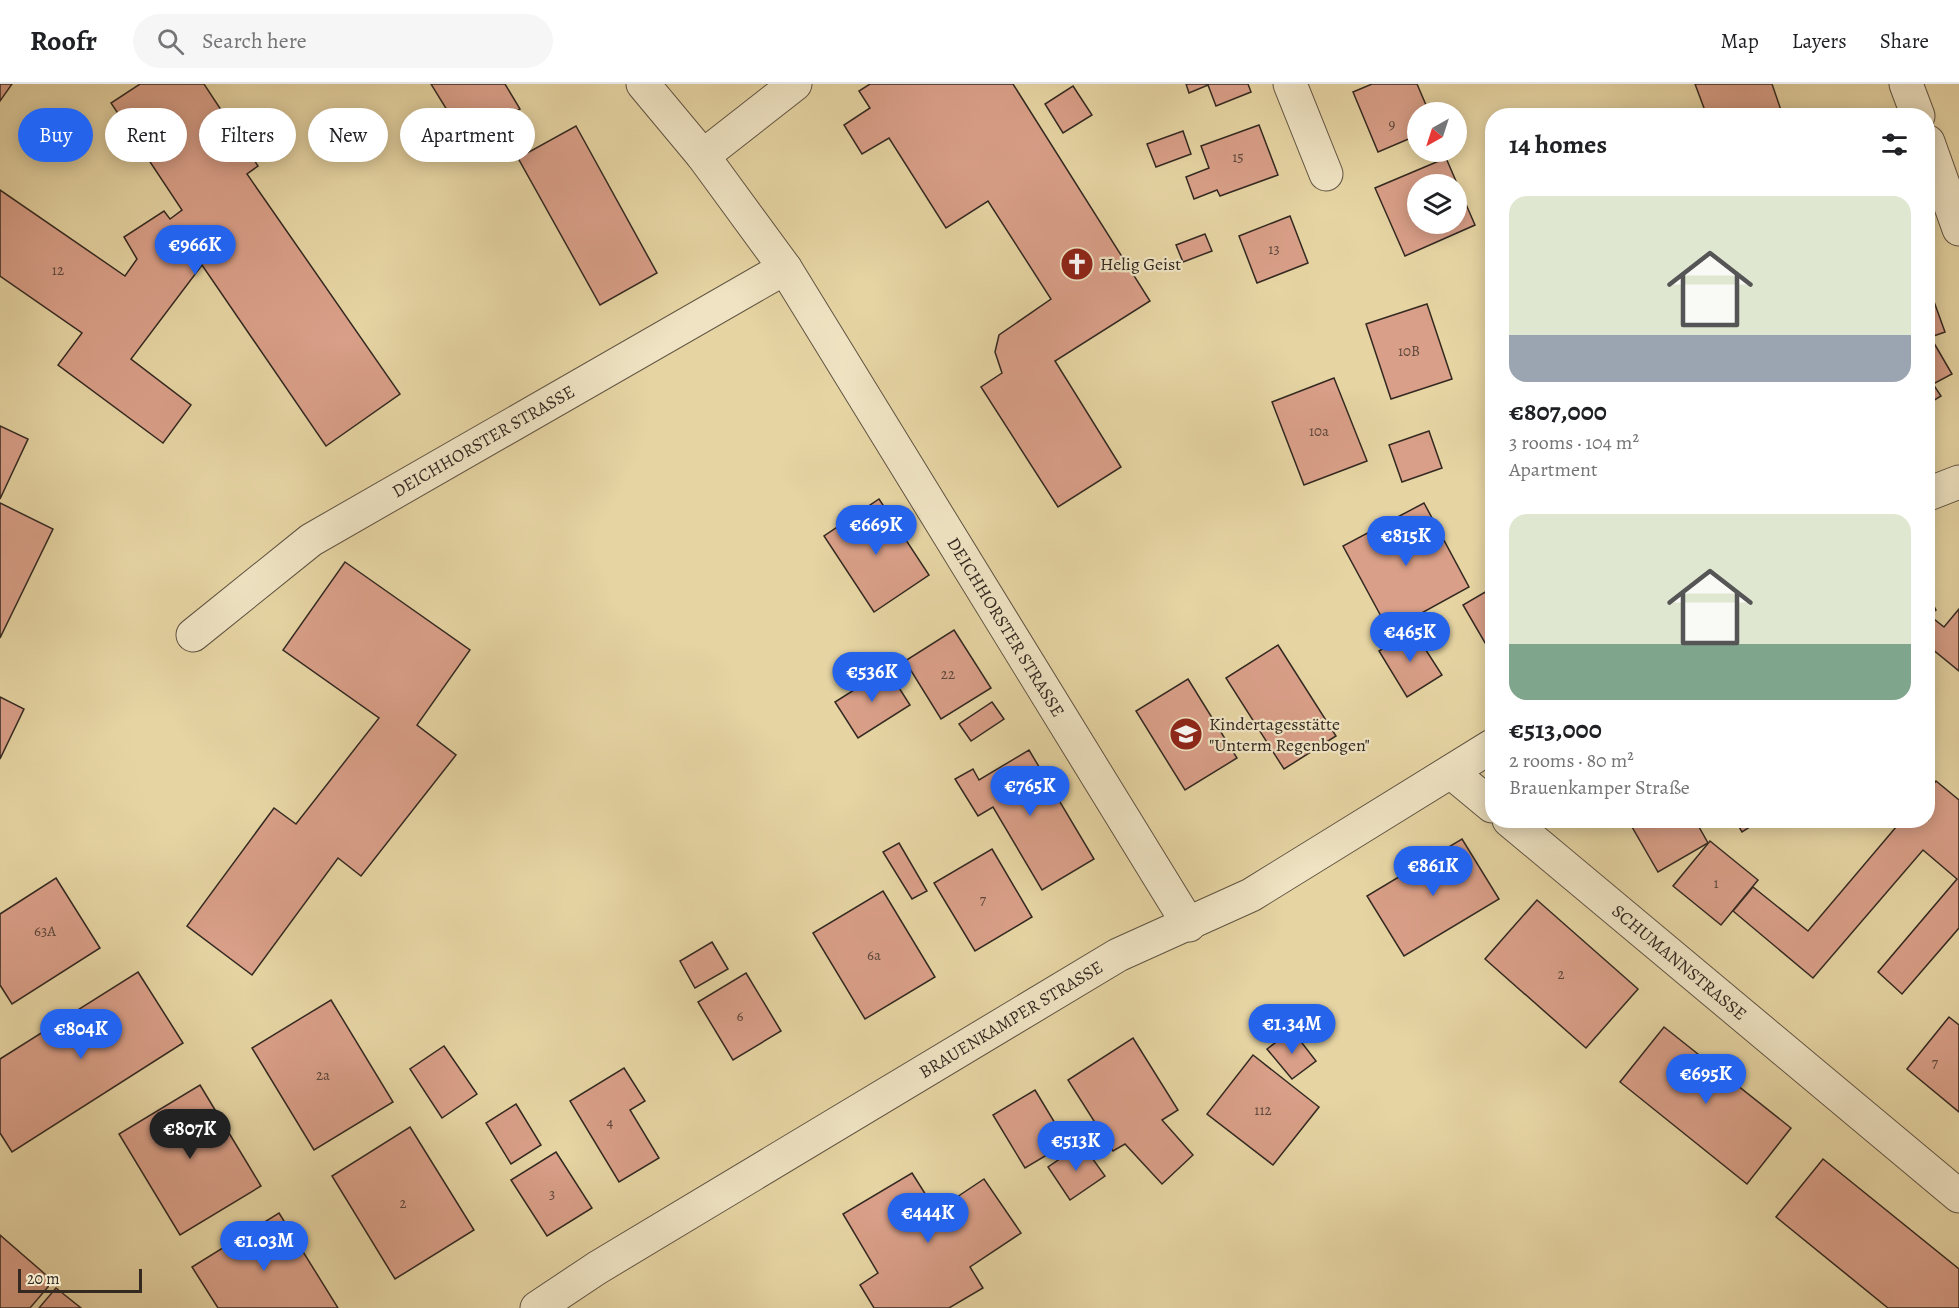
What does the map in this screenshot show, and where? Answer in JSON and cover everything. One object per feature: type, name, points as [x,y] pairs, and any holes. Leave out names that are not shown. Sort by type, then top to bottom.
[{"type":"street","name":"DEICHHORSTER STRASSE","points":[[643,84],[703,156],[785,268],[1189,925]]},
{"type":"street","points":[[703,156],[795,84]]},
{"type":"street","points":[[1290,84],[1326,174]]},
{"type":"street","points":[[1906,84],[1915,108]]},
{"type":"street","points":[[1935,162],[1959,229]]},
{"type":"street","name":"DEICHHORSTER STRASSE","points":[[193,636],[311,540],[785,268]]},
{"type":"street","points":[[1935,491],[1959,482]]},
{"type":"street","name":"BRAUENKAMPER STRASSE","points":[[537,1308],[597,1268],[1118,955],[1189,925],[1251,895],[1485,750]]},
{"type":"street","points":[[1451,772],[1485,800]]},
{"type":"street","name":"SCHUMANNSTRASSE","points":[[1519,828],[1959,1197]]},
{"type":"building","points":[[0,84],[12,84],[0,101]]},
{"type":"building","points":[[140,84],[204,84],[220,108],[199,108],[199,162],[255,162],[258,166],[247,174],[400,394],[326,446],[202,265],[131,359],[191,405],[163,443],[58,365],[82,333],[0,276],[0,190],[125,276],[137,259],[124,237],[164,211],[170,219],[182,210],[150,162],[187,162],[187,108],[114,108],[111,103]]},
{"type":"building","points":[[431,84],[505,84],[519,108],[446,108]]},
{"type":"building","name":"Helig Geist","points":[[870,84],[1013,84],[1150,301],[1055,361],[1121,467],[1058,507],[981,387],[1002,373],[995,352],[999,335],[1051,299],[988,201],[946,228],[889,138],[862,154],[844,125],[870,108],[859,91]]},
{"type":"building","points":[[1186,84],[1248,84],[1251,92],[1216,106],[1208,85],[1189,93]]},
{"type":"building","points":[[1372,84],[1417,84],[1425,102],[1407,102],[1407,140],[1378,152],[1353,92]]},
{"type":"building","points":[[1695,84],[1772,84],[1780,108],[1704,108]]},
{"type":"building","points":[[1073,86],[1092,115],[1063,133],[1045,104]]},
{"type":"building","points":[[1259,125],[1278,175],[1220,196],[1217,190],[1194,199],[1186,177],[1209,168],[1201,146]]},
{"type":"building","points":[[576,126],[657,273],[600,305],[520,162],[535,162],[535,149]]},
{"type":"building","points":[[1183,131],[1191,154],[1156,167],[1147,144]]},
{"type":"building","points":[[1437,162],[1448,162],[1453,174],[1408,174]]},
{"type":"building","points":[[1407,174],[1407,234],[1455,234],[1405,256],[1375,188]]},
{"type":"building","points":[[1467,207],[1475,225],[1467,229]]},
{"type":"building","points":[[1290,216],[1308,263],[1257,283],[1239,236]]},
{"type":"building","points":[[1205,234],[1212,251],[1183,262],[1176,245]]},
{"type":"building","points":[[1427,304],[1452,379],[1391,399],[1366,324]]},
{"type":"building","points":[[1935,304],[1945,332],[1935,336]]},
{"type":"building","points":[[1935,345],[1952,374],[1935,383]]},
{"type":"building","points":[[1334,378],[1367,461],[1304,485],[1272,402]]},
{"type":"building","points":[[1935,387],[1941,396],[1935,400]]},
{"type":"building","points":[[0,426],[28,439],[0,499]]},
{"type":"building","points":[[1429,431],[1442,468],[1402,482],[1389,445]]},
{"type":"building","points":[[879,499],[929,575],[874,612],[824,536]]},
{"type":"building","points":[[0,503],[53,529],[0,638]]},
{"type":"building","points":[[1424,503],[1469,587],[1389,631],[1343,546]]},
{"type":"building","points":[[345,562],[470,650],[417,725],[456,755],[361,876],[338,858],[252,975],[187,926],[274,808],[296,824],[379,718],[283,650]]},
{"type":"building","points":[[1485,592],[1485,643],[1463,605]]},
{"type":"building","points":[[1959,609],[1959,671],[1935,651],[1935,620],[1944,627]]},
{"type":"building","points":[[954,630],[991,688],[941,719],[905,661]]},
{"type":"building","points":[[1413,630],[1442,675],[1407,697],[1379,651]]},
{"type":"building","points":[[1278,645],[1336,736],[1284,769],[1226,678]]},
{"type":"building","points":[[887,669],[910,705],[858,738],[835,702]]},
{"type":"building","name":"Kindertagesstätte \"Unterm Regenbogen\"","points":[[1188,679],[1237,758],[1185,790],[1136,711]]},
{"type":"building","points":[[0,697],[24,709],[0,759]]},
{"type":"building","points":[[992,702],[1004,719],[971,741],[959,724]]},
{"type":"building","points":[[1029,750],[1094,859],[1042,890],[993,807],[978,816],[955,779],[973,769],[979,780]]},
{"type":"building","points":[[1935,782],[1959,800],[1959,928],[1902,994],[1878,972],[1957,879],[1923,850],[1813,978],[1733,911],[1753,887],[1808,931],[1895,828],[1935,828]]},
{"type":"building","points":[[1633,828],[1700,828],[1708,843],[1658,872]]},
{"type":"building","points":[[1462,839],[1499,899],[1404,956],[1367,896]]},
{"type":"building","points":[[1710,841],[1758,880],[1721,925],[1673,886]]},
{"type":"building","points":[[899,843],[927,891],[912,899],[883,852]]},
{"type":"building","points":[[992,849],[1032,917],[975,951],[934,883]]},
{"type":"building","points":[[56,878],[100,948],[12,1004],[0,985],[0,914]]},
{"type":"building","points":[[883,891],[935,977],[865,1019],[813,933]]},
{"type":"building","points":[[1537,900],[1638,989],[1586,1048],[1485,959]]},
{"type":"building","points":[[712,942],[728,969],[695,988],[680,961]]},
{"type":"building","points":[[138,972],[183,1043],[12,1152],[0,1133],[0,1059]]},
{"type":"building","points":[[746,973],[781,1031],[733,1060],[698,1002]]},
{"type":"building","points":[[331,1000],[393,1102],[314,1150],[252,1048]]},
{"type":"building","points":[[1949,1017],[1959,1025],[1959,1112],[1907,1069]]},
{"type":"building","points":[[1664,1027],[1791,1128],[1747,1184],[1620,1082]]},
{"type":"building","points":[[1292,1030],[1316,1061],[1292,1079],[1267,1049]]},
{"type":"building","points":[[1133,1038],[1178,1110],[1162,1120],[1193,1155],[1162,1184],[1125,1144],[1113,1151],[1068,1080]]},
{"type":"building","points":[[444,1046],[477,1094],[442,1118],[410,1069]]},
{"type":"building","points":[[1253,1055],[1319,1107],[1273,1165],[1207,1114]]},
{"type":"building","points":[[624,1068],[645,1101],[630,1110],[659,1158],[619,1182],[570,1101]]},
{"type":"building","points":[[200,1085],[261,1186],[180,1235],[119,1134]]},
{"type":"building","points":[[1035,1090],[1067,1143],[1025,1168],[993,1115]]},
{"type":"building","points":[[516,1104],[541,1145],[511,1164],[486,1123]]},
{"type":"building","points":[[410,1127],[474,1230],[395,1279],[332,1176]]},
{"type":"building","points":[[1082,1144],[1105,1176],[1070,1200],[1048,1167]]},
{"type":"building","points":[[556,1152],[592,1208],[547,1236],[511,1180]]},
{"type":"building","points":[[1823,1159],[1959,1269],[1959,1308],[1888,1308],[1776,1217]]},
{"type":"building","points":[[912,1173],[936,1211],[984,1179],[1021,1233],[970,1267],[983,1288],[949,1308],[874,1308],[860,1285],[878,1273],[843,1214]]},
{"type":"building","points":[[279,1213],[338,1308],[218,1308],[192,1267]]},
{"type":"building","points":[[0,1235],[53,1281],[30,1308],[0,1308]]},
{"type":"building","points":[[56,1288],[81,1308],[39,1308]]},
{"type":"place","name":"Helig Geist","points":[[1077,264]]},
{"type":"place","name":"Kindertagesstätte \"Unterm Regenbogen\"","points":[[1186,734]]}]
